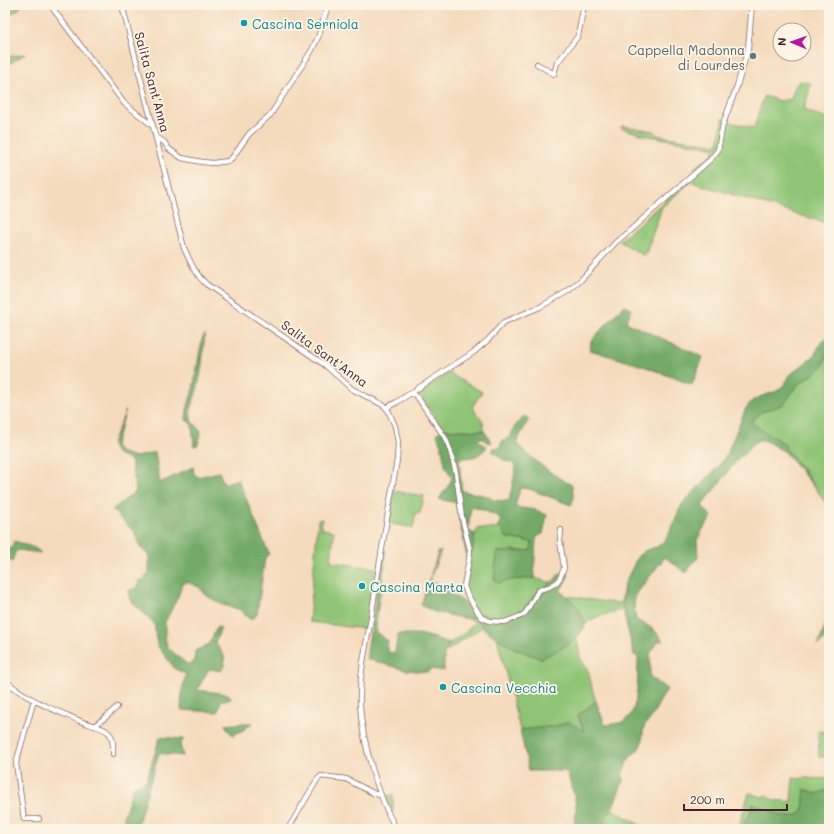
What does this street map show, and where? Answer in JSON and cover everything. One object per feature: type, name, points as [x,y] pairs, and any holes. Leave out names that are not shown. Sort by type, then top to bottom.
[{"type":"street","points":[[50,5],[124,103],[153,126]]},
{"type":"street","name":"Salita Sant'Anna","points":[[122,5],[184,248],[190,262],[201,280],[320,362],[352,389],[377,401],[386,408]]},
{"type":"street","points":[[156,137],[164,142],[176,154],[187,159],[213,163],[228,161],[232,158],[249,134],[271,114],[312,50],[319,35],[328,5]]},
{"type":"street","points":[[538,64],[554,76],[557,63],[578,36],[584,5]]},
{"type":"street","points":[[396,829],[381,797],[364,735],[360,697],[364,660],[398,450],[397,434],[393,418],[386,408],[474,352],[504,322],[546,304],[568,291],[580,281],[616,242],[711,159],[718,150],[723,124],[737,86],[749,41],[752,5]]},
{"type":"street","points":[[412,392],[418,398],[446,439],[450,450],[456,473],[462,518],[470,550],[470,558],[464,586],[467,594],[481,617],[489,621],[505,622],[522,615],[526,612],[538,591],[550,587],[556,583],[564,568],[560,541],[561,530]]},
{"type":"street","points":[[5,680],[34,700],[99,727],[110,734],[112,738],[113,754]]},
{"type":"street","points":[[34,700],[17,757],[16,769],[24,819],[39,819]]},
{"type":"street","points":[[94,726],[117,707]]},
{"type":"street","points":[[288,829],[317,780],[321,776],[346,780],[381,797]]},
{"type":"green space","points":[[5,5],[22,5],[18,10],[5,17]]},
{"type":"green space","points":[[25,54],[5,66],[5,57]]},
{"type":"green space","points":[[799,81],[811,83],[804,110],[829,120],[829,224],[688,181],[686,186],[662,207],[645,256],[619,241],[698,171],[694,168],[713,154],[715,148],[644,135],[621,128],[622,126],[654,131],[656,135],[717,145],[723,118],[726,121],[754,128],[764,96],[780,101],[791,99],[795,87]]},
{"type":"green space","points":[[624,305],[632,309],[626,322],[703,357],[692,385],[646,367],[590,350],[591,341]]},
{"type":"green space","points":[[205,334],[200,376],[191,409],[192,423],[201,431],[198,445],[194,446],[192,424],[186,420],[187,409],[193,390],[202,339]]},
{"type":"green space","points":[[829,337],[829,351],[823,366],[797,385],[784,404],[762,412],[751,421],[757,427],[784,443],[786,449],[801,467],[814,487],[785,452],[764,440],[758,440],[750,446],[743,456],[740,456],[702,506],[712,517],[697,540],[698,558],[691,564],[686,573],[665,557],[638,592],[635,598],[634,606],[636,620],[655,631],[663,642],[659,640],[650,654],[650,677],[667,689],[649,721],[645,725],[640,747],[628,760],[622,774],[624,779],[612,809],[606,816],[604,829],[578,829],[574,823],[576,817],[576,803],[566,771],[529,771],[520,730],[556,726],[569,722],[584,731],[578,716],[596,701],[605,725],[622,722],[629,716],[633,710],[637,694],[638,657],[634,655],[623,610],[623,598],[624,585],[638,556],[646,550],[657,547],[666,539],[682,504],[718,467],[727,454],[746,408],[753,400],[777,391],[783,386],[792,373],[813,357],[822,341]]},
{"type":"green space","points":[[827,353],[826,359],[829,358],[829,441],[826,448],[829,453],[829,508],[801,467],[786,449],[784,443],[757,427],[750,421],[762,412],[784,404],[797,385],[814,374]]},
{"type":"green space","points":[[449,373],[482,392],[472,407],[483,422],[484,431],[442,429],[418,394],[418,392]]},
{"type":"green space","points":[[126,410],[115,445],[119,452],[136,457],[155,452],[160,483],[193,467],[194,474],[198,477],[219,472],[224,484],[238,479],[269,554],[265,558],[257,614],[253,619],[249,619],[239,609],[223,605],[207,596],[199,587],[187,582],[182,584],[178,597],[165,622],[165,639],[168,648],[187,664],[191,664],[195,660],[195,651],[209,644],[217,627],[221,628],[215,642],[224,656],[225,666],[221,671],[209,669],[197,690],[228,694],[232,698],[229,700],[221,700],[218,712],[181,710],[182,690],[186,674],[175,669],[157,645],[154,623],[130,600],[128,591],[137,588],[139,580],[143,580],[149,573],[149,555],[141,548],[134,532],[112,510],[136,491],[131,460],[119,456],[113,449],[112,443]]},
{"type":"green space","points":[[524,416],[529,419],[516,443],[550,472],[572,485],[574,498],[571,505],[529,489],[520,488],[515,507],[536,510],[547,515],[543,534],[538,536],[536,539],[535,578],[511,580],[498,583],[494,578],[497,552],[531,550],[532,542],[507,538],[501,528],[497,529],[501,518],[481,509],[471,507],[468,531],[475,534],[473,550],[467,558],[456,503],[439,499],[452,478],[446,469],[437,434],[442,429],[484,431],[492,442],[488,443],[482,438],[478,439],[478,441],[487,447],[484,451],[474,457],[459,458],[462,491],[488,496],[493,500],[509,501],[516,468],[513,463],[505,461],[492,451],[494,448],[499,448],[503,440],[511,437],[512,430]]},
{"type":"green space","points":[[394,491],[424,496],[420,513],[416,513],[413,528],[388,523]]},
{"type":"green space","points":[[322,519],[322,529],[334,531],[331,562],[376,568],[366,629],[309,622],[318,520]]},
{"type":"green space","points":[[478,528],[501,528],[507,538],[532,542],[531,550],[510,550],[498,583],[524,578],[533,578],[552,582],[539,591],[524,609],[516,615],[498,618],[477,615],[462,590],[467,563],[466,559],[470,552]]},
{"type":"green space","points":[[14,541],[35,548],[41,553],[18,550],[15,553],[12,562],[5,556],[5,551],[11,548]]},
{"type":"green space","points":[[383,549],[385,551],[385,561],[377,611],[376,632],[388,641],[387,648],[390,653],[395,652],[398,634],[420,634],[450,643],[444,653],[444,671],[431,669],[428,672],[406,670],[366,659]]},
{"type":"green space","points":[[441,551],[431,576],[431,581],[472,607],[477,615],[469,619],[434,612],[421,605],[438,552]]},
{"type":"green space","points":[[560,573],[569,575],[560,591],[572,601],[586,623],[579,635],[567,645],[541,659],[514,648],[497,638],[482,627],[477,615],[501,619],[509,618],[520,613],[539,591],[549,585]]},
{"type":"green space","points":[[624,585],[623,610],[599,616],[586,623],[568,596],[621,603]]},
{"type":"green space","points":[[477,615],[482,627],[444,653],[450,643],[466,632],[475,622],[469,619]]},
{"type":"green space","points":[[829,616],[829,629],[827,636],[818,645]]},
{"type":"green space","points":[[497,638],[514,648],[541,659],[577,639],[580,657],[588,670],[596,701],[578,715],[584,732],[569,722],[556,726],[520,730]]},
{"type":"green space","points":[[252,723],[242,731],[232,735],[225,725]]},
{"type":"green space","points":[[818,731],[829,732],[829,758],[819,757]]},
{"type":"green space","points":[[160,737],[184,739],[180,744],[183,756],[159,753],[138,823],[127,823],[123,818],[133,787],[146,781]]},
{"type":"green space","points":[[793,778],[829,778],[829,789],[817,794],[805,789],[803,811],[790,817],[779,815],[753,804],[744,829],[738,829],[749,793],[762,797],[766,796],[774,800],[791,802]]},
{"type":"green space","points":[[805,789],[817,794],[829,789],[829,829],[744,829],[744,820],[749,817],[753,804],[785,816],[790,817],[798,815],[803,811]]},
{"type":"green space","points":[[393,795],[393,812],[383,796]]},
{"type":"green space","points":[[612,809],[647,829],[604,829],[606,816]]},
{"type":"place","name":"Cascina Serniola","points":[[244,23]]},
{"type":"place","name":"Cappella Madonna di Lourdes","points":[[753,56]]},
{"type":"place","name":"Cascina Marta","points":[[362,586]]},
{"type":"place","name":"Cascina Vecchia","points":[[443,687]]}]
